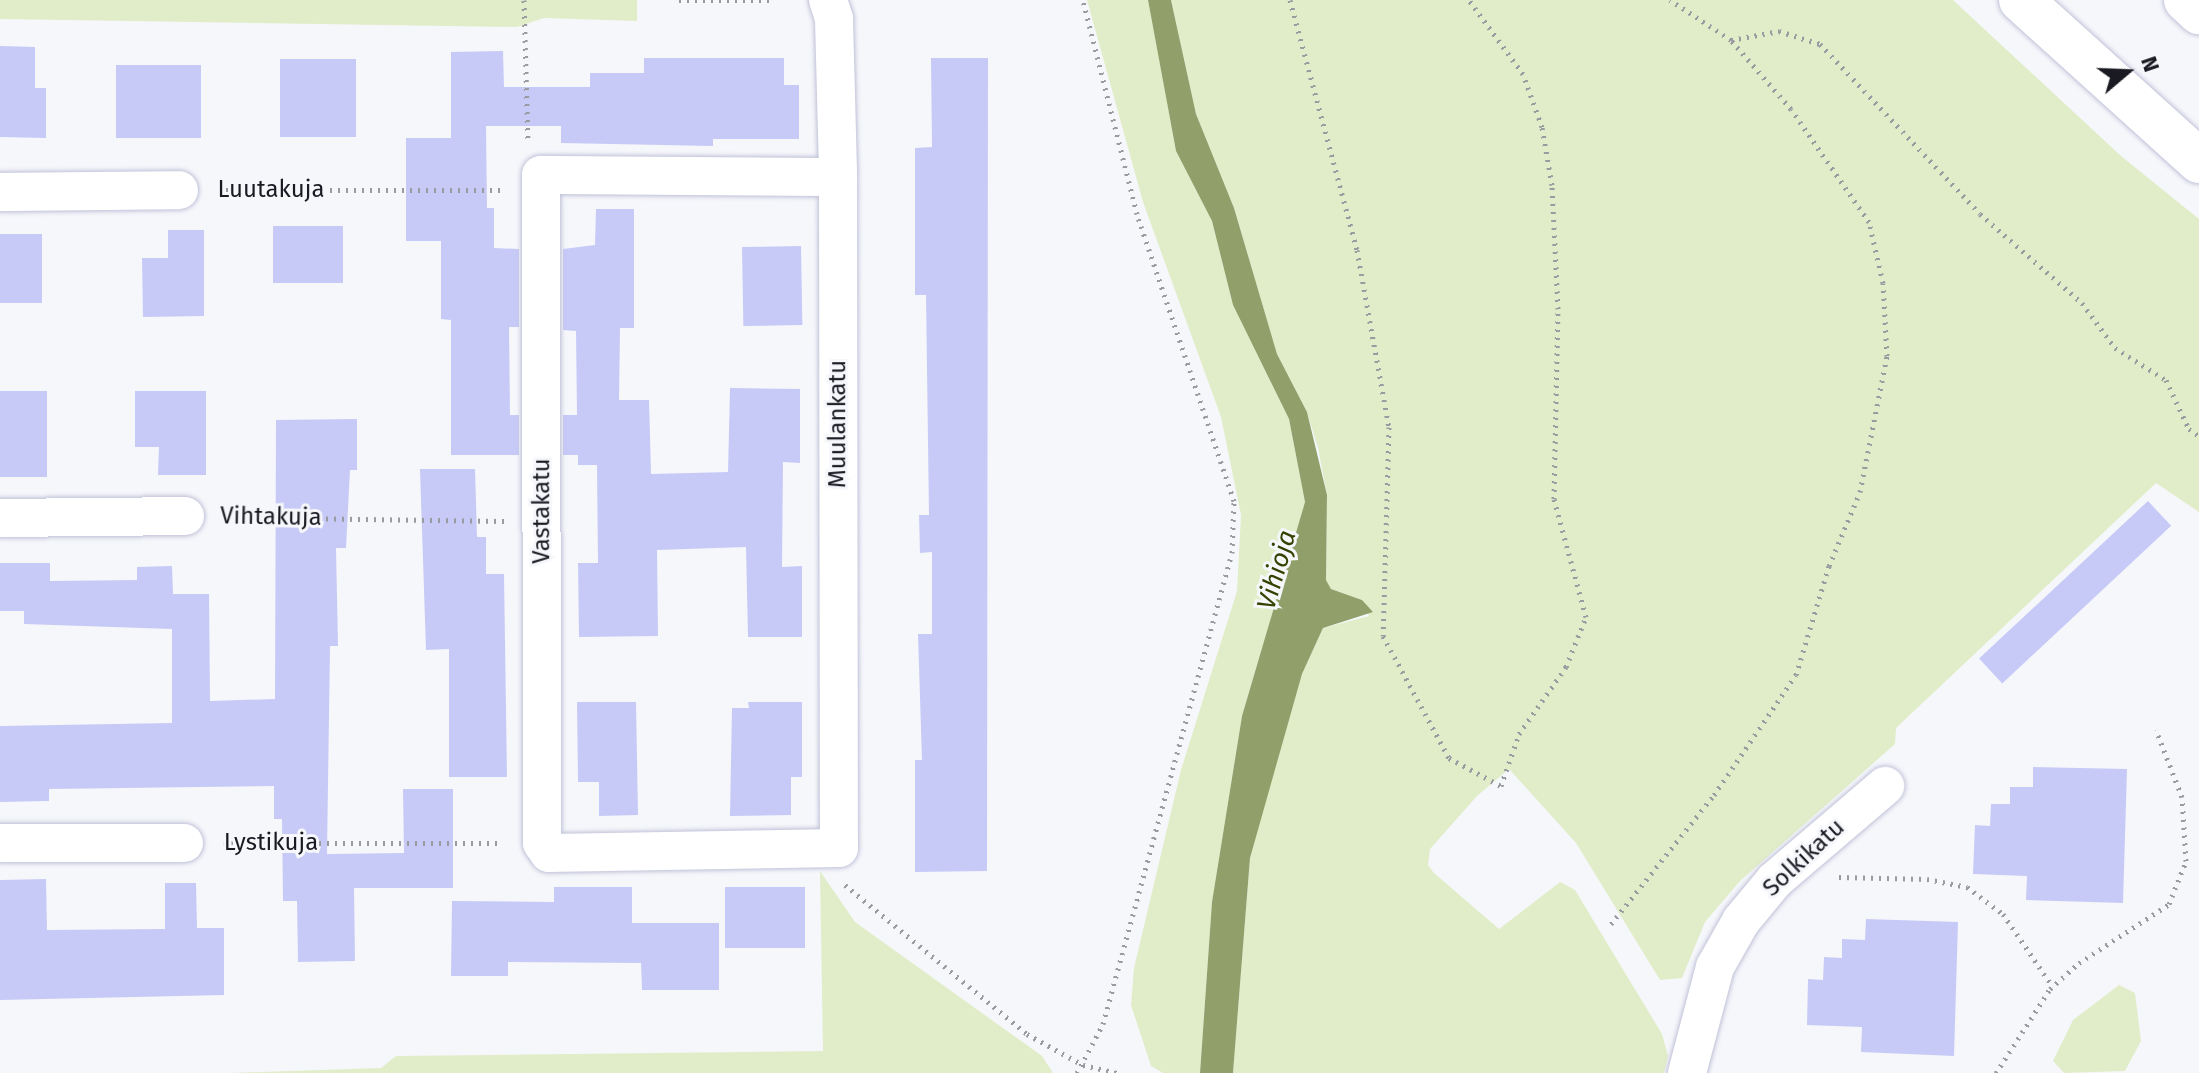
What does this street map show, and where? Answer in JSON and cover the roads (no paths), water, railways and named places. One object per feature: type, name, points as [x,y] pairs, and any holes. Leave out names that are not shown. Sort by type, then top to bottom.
[{"type":"highway","points":[[2021,0],[2199,161]]},
{"type":"highway","points":[[2186,0],[2199,12]]},
{"type":"street","name":"Muulankatu","points":[[542,843],[549,853],[839,848],[838,177],[836,47],[828,0]]},
{"type":"street","name":"Vastakatu","points":[[542,843],[541,182],[838,177]]},
{"type":"street","points":[[0,192],[179,190]]},
{"type":"street","name":"Vihtakuja","points":[[0,518],[185,516]]},
{"type":"street","name":"Solkikatu","points":[[1687,1073],[1715,967],[1741,921],[1775,880],[1885,786]]},
{"type":"street","points":[[0,843],[184,843]]},
{"type":"water label","name":"Vihioja","points":[[1277,570]]}]
